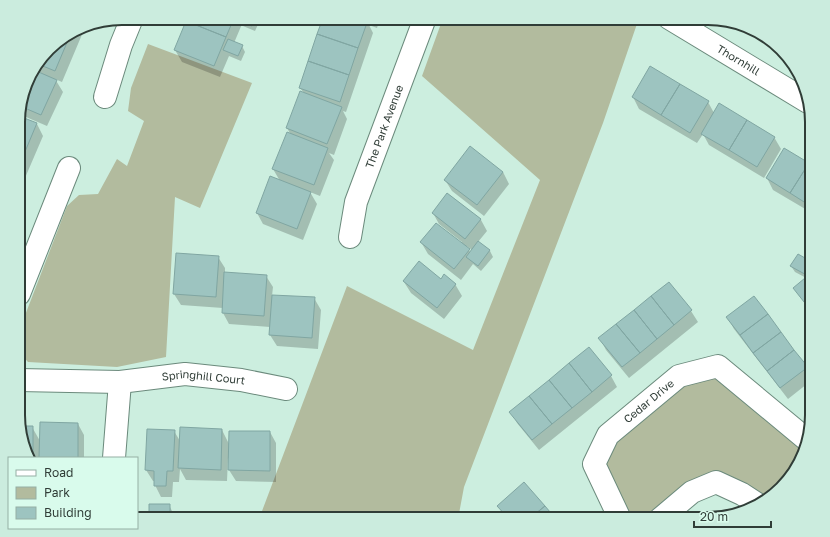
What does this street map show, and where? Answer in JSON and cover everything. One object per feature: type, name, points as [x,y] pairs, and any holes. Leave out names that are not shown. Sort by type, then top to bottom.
[{"type":"street","points":[[105,96],[129,25]]},
{"type":"street","name":"The Park Avenue","points":[[350,237],[356,202],[422,25]]},
{"type":"street","name":"Thornhill","points":[[681,25],[802,99]]},
{"type":"street","points":[[25,279],[69,168]]},
{"type":"street","name":"Cedar Drive","points":[[617,512],[594,464],[608,435],[679,376],[718,366],[802,436]]},
{"type":"street","name":"Springhill Court","points":[[25,380],[120,382],[185,374],[241,380],[286,389]]},
{"type":"street","points":[[114,457],[120,382]]},
{"type":"street","points":[[668,512],[692,492],[716,482],[742,494],[753,501]]},
{"type":"green space","points":[[440,25],[637,25],[603,123],[464,487],[459,512],[262,512],[347,286],[473,350],[540,180],[422,76]]},
{"type":"green space","points":[[148,44],[252,83],[200,208],[175,197],[166,357],[117,367],[28,362],[25,359],[25,315],[67,206],[79,195],[98,194],[117,159],[127,166],[144,121],[128,111],[131,88]]},
{"type":"green space","points":[[716,376],[800,445],[795,458],[785,474],[767,492],[755,499],[687,487],[657,512],[626,512],[603,461],[615,439],[686,382]]},
{"type":"building","points":[[184,25],[196,25],[226,37],[214,66],[174,50]]},
{"type":"building","points":[[196,25],[231,25],[226,37]]},
{"type":"building","points":[[320,25],[366,25],[358,48],[317,34]]},
{"type":"building","points":[[317,34],[358,48],[349,75],[308,61]]},
{"type":"building","points":[[228,39],[243,45],[238,56],[223,50]]},
{"type":"building","points":[[67,41],[55,71],[43,66],[58,49]]},
{"type":"building","points":[[308,61],[349,75],[340,102],[299,88]]},
{"type":"building","points":[[650,66],[680,84],[661,115],[632,97]]},
{"type":"building","points":[[39,72],[57,80],[41,115],[26,109],[32,85]]},
{"type":"building","points":[[680,84],[709,101],[690,133],[661,115]]},
{"type":"building","points":[[300,91],[342,107],[327,144],[286,128]]},
{"type":"building","points":[[719,103],[747,120],[729,150],[701,134]]},
{"type":"building","points":[[25,118],[37,123],[25,152]]},
{"type":"building","points":[[747,120],[775,137],[757,167],[729,150]]},
{"type":"building","points":[[287,132],[328,148],[314,185],[272,169]]},
{"type":"building","points":[[470,146],[503,172],[477,205],[444,180]]},
{"type":"building","points":[[784,148],[805,161],[805,169],[790,193],[766,178]]},
{"type":"building","points":[[805,169],[805,203],[790,193]]},
{"type":"building","points":[[270,176],[311,192],[297,229],[256,213]]},
{"type":"building","points":[[447,193],[481,219],[465,239],[432,213]]},
{"type":"building","points":[[436,223],[470,249],[454,269],[420,242]]},
{"type":"building","points":[[478,241],[490,250],[478,266],[466,257]]},
{"type":"building","points":[[176,253],[219,256],[216,297],[173,294]]},
{"type":"building","points":[[798,254],[805,258],[805,274],[790,266]]},
{"type":"building","points":[[419,261],[441,279],[444,274],[456,284],[437,308],[403,281]]},
{"type":"building","points":[[224,272],[267,275],[264,316],[222,313]]},
{"type":"building","points":[[805,278],[805,303],[793,288]]},
{"type":"building","points":[[669,282],[692,310],[674,325],[651,296]]},
{"type":"building","points":[[272,295],[315,297],[312,338],[269,335]]},
{"type":"building","points":[[651,296],[674,325],[657,339],[634,310]]},
{"type":"building","points":[[754,296],[768,314],[740,335],[726,317]]},
{"type":"building","points":[[634,310],[657,339],[640,353],[616,324]]},
{"type":"building","points":[[768,314],[781,332],[753,353],[740,335]]},
{"type":"building","points":[[616,324],[640,353],[622,367],[598,338]]},
{"type":"building","points":[[781,332],[794,350],[767,371],[753,353]]},
{"type":"building","points":[[589,347],[612,375],[592,392],[569,363]]},
{"type":"building","points":[[794,350],[805,363],[805,369],[780,388],[767,371]]},
{"type":"building","points":[[569,363],[592,392],[572,408],[549,380]]},
{"type":"building","points":[[549,380],[572,408],[552,424],[529,396]]},
{"type":"building","points":[[529,396],[552,424],[532,440],[509,412]]},
{"type":"building","points":[[40,422],[78,423],[78,457],[39,457]]},
{"type":"building","points":[[26,426],[33,426],[33,454],[28,440]]},
{"type":"building","points":[[180,427],[222,429],[221,470],[178,468]]},
{"type":"building","points":[[147,429],[175,430],[173,471],[167,471],[166,486],[154,486],[154,471],[145,470]]},
{"type":"building","points":[[229,431],[270,431],[270,471],[228,470]]},
{"type":"building","points":[[524,482],[545,506],[538,512],[503,512],[497,506]]},
{"type":"building","points":[[149,504],[170,504],[170,512],[149,512]]},
{"type":"building","points":[[545,506],[550,512],[538,512]]}]
